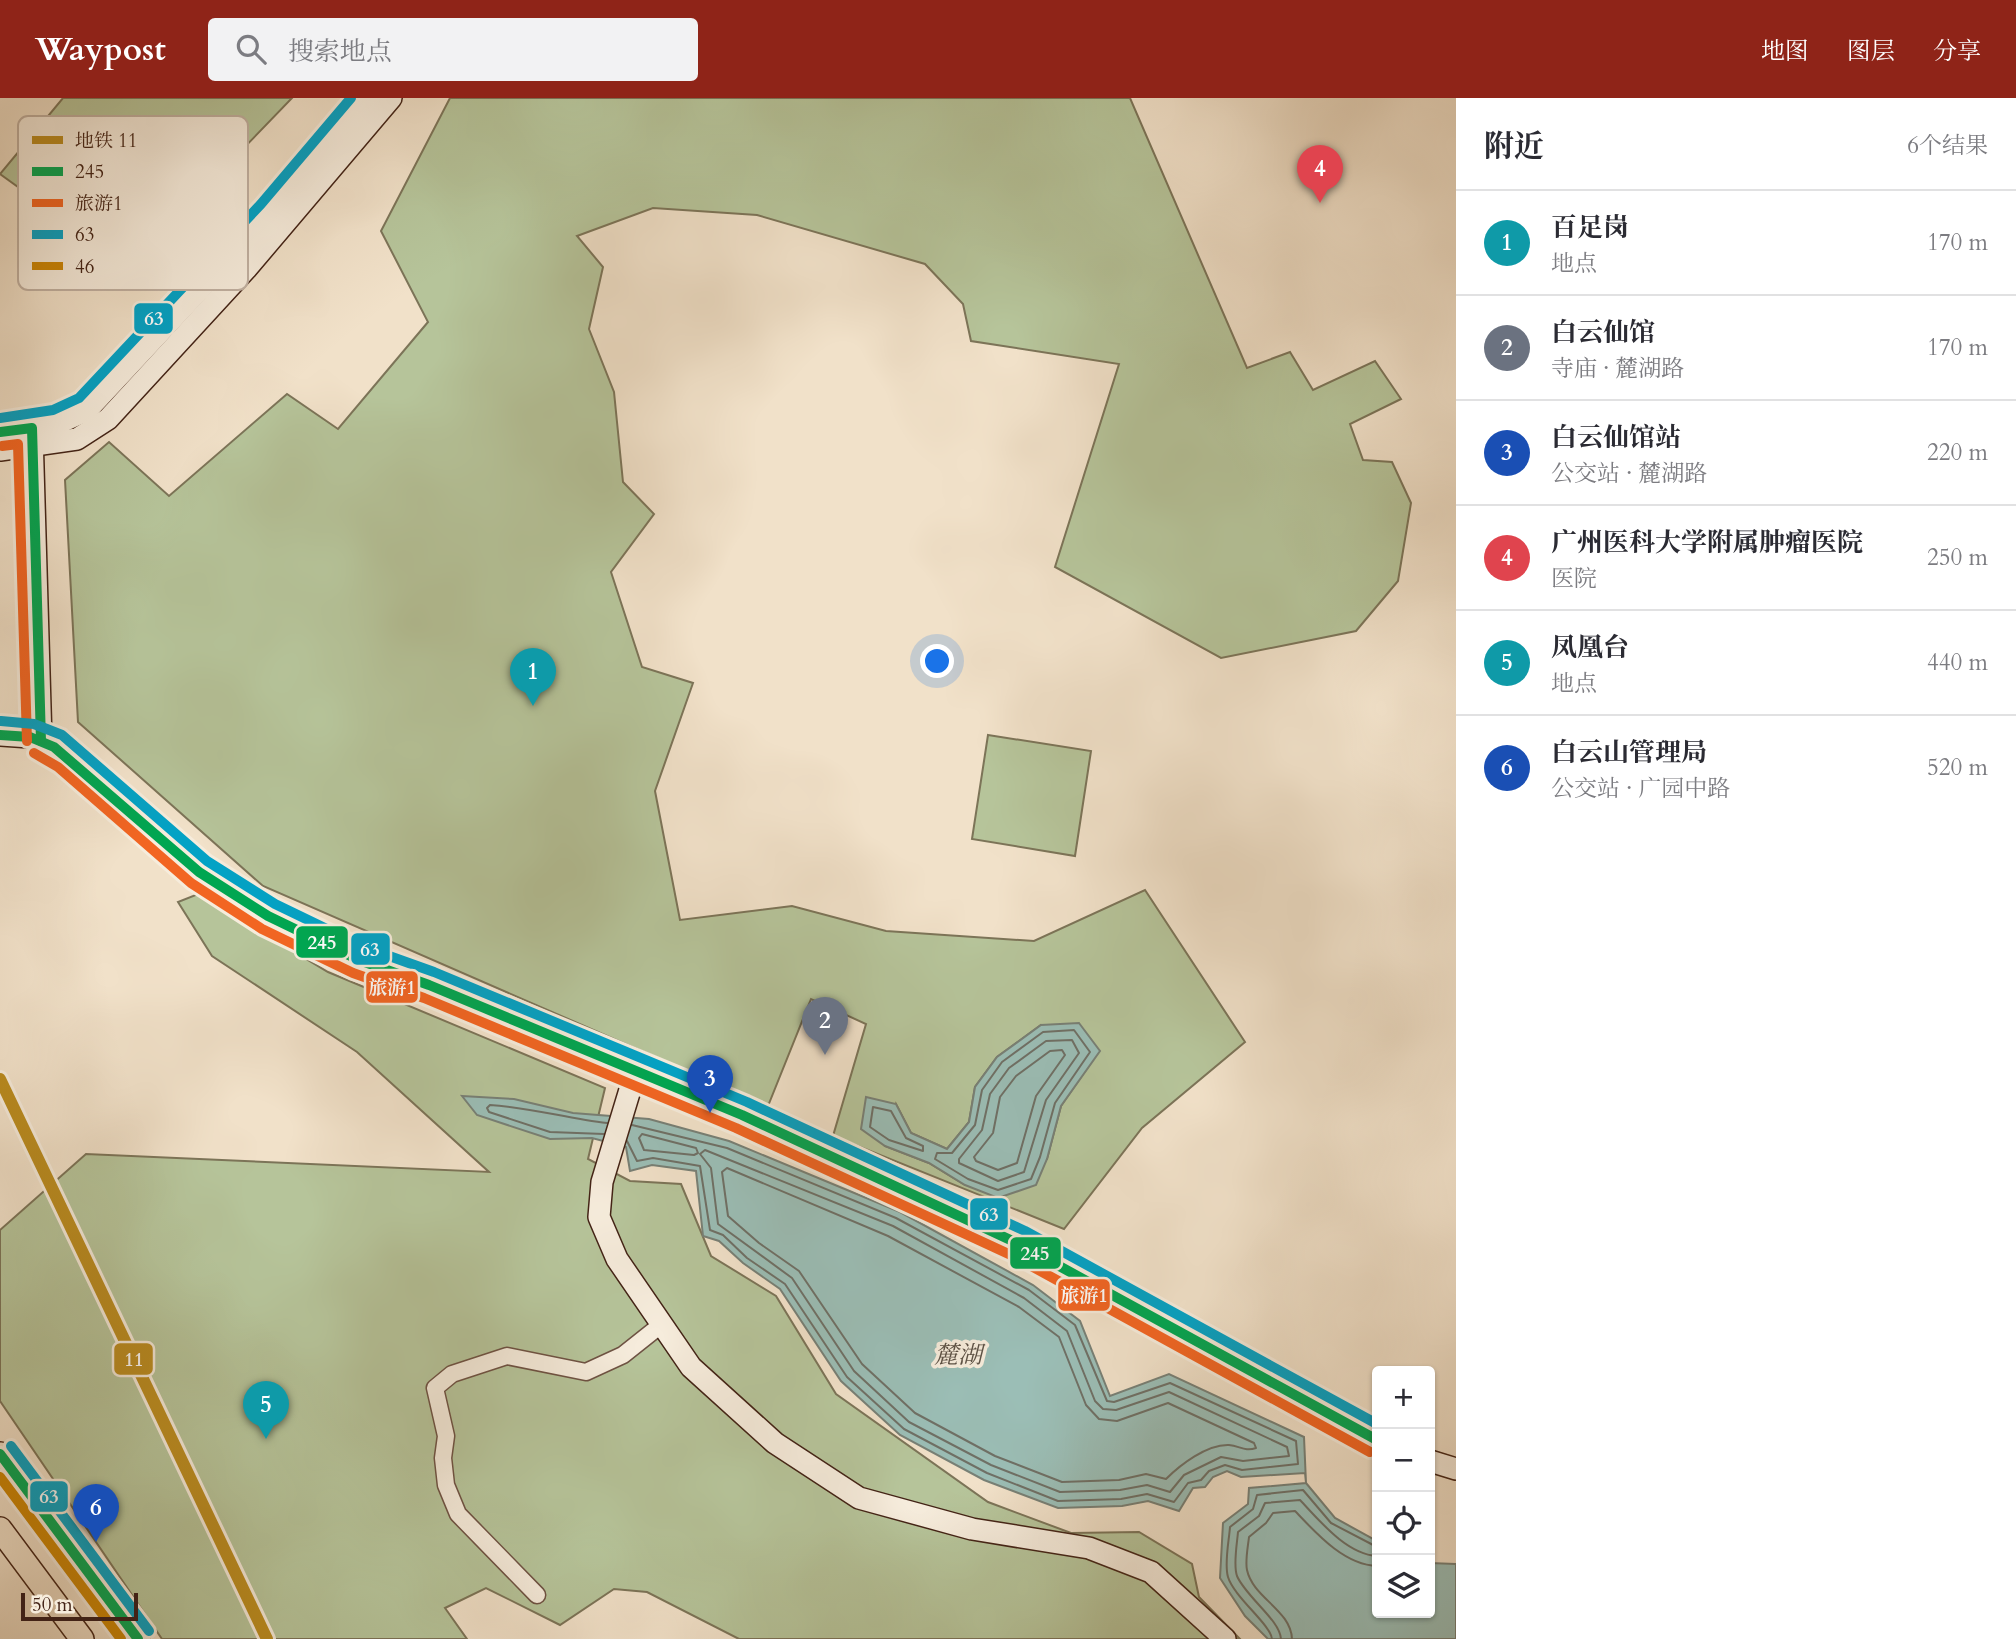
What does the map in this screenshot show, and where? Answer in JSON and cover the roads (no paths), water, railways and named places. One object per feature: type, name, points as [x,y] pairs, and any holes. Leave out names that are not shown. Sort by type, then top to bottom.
[{"type":"main road","points":[[248,238],[369,98]]},
{"type":"main road","points":[[248,267],[391,98]]},
{"type":"main road","points":[[0,450],[73,418],[103,395],[200,290]]},
{"type":"main road","points":[[0,432],[32,438],[77,439],[108,419],[227,290]]},
{"type":"main road","points":[[32,438],[41,741]]},
{"type":"main road","points":[[0,735],[41,741],[66,756],[199,872],[268,916],[359,960],[732,1111],[1019,1244],[1372,1437]]},
{"type":"main road","points":[[636,1070],[602,1182],[599,1217],[617,1259],[691,1367],[775,1443],[859,1498],[972,1529],[1089,1548],[1151,1572],[1225,1639]]},
{"type":"main road","points":[[0,1454],[138,1639]]},
{"type":"main road","points":[[1435,1463],[1456,1469]]},
{"type":"main road","points":[[0,1529],[82,1639]]},
{"type":"street","points":[[537,1595],[458,1514],[446,1485],[443,1458],[446,1436],[435,1388],[452,1374],[507,1356],[586,1372],[623,1354],[662,1324]]},
{"type":"water","points":[[1079,1023],[1100,1051],[1061,1106],[1047,1159],[1036,1185],[998,1198],[965,1185],[929,1163],[885,1146],[861,1129],[866,1097],[896,1104],[911,1133],[947,1149],[969,1122],[975,1087],[997,1057],[1041,1025]]},
{"type":"water","name":"麓湖","points":[[462,1096],[514,1099],[573,1113],[649,1119],[729,1141],[900,1212],[1033,1285],[1080,1321],[1110,1396],[1169,1374],[1304,1437],[1306,1483],[1305,1473],[1241,1477],[1227,1471],[1213,1477],[1205,1487],[1193,1488],[1179,1511],[1148,1501],[1122,1506],[1058,1508],[984,1480],[900,1435],[841,1381],[780,1289],[743,1263],[719,1241],[703,1236],[696,1171],[652,1165],[630,1171],[626,1147],[592,1138],[550,1139],[477,1115]]},
{"type":"water","points":[[1306,1483],[1335,1518],[1372,1538],[1372,1618],[1435,1618],[1435,1563],[1456,1564],[1456,1639],[1268,1639],[1245,1616],[1220,1578],[1223,1523],[1248,1504],[1249,1488]]},
{"type":"metro line","name":"11","points":[[0,1079],[267,1639]]},
{"type":"place","name":"广州医科大学附属肿瘤医院","points":[[1320,203]]},
{"type":"place","name":"百足岗","points":[[533,706]]},
{"type":"place","name":"白云仙馆","points":[[825,1055]]},
{"type":"place","name":"白云仙馆站","points":[[710,1113]]},
{"type":"place","name":"凤凰台","points":[[266,1439]]},
{"type":"place","name":"白云山管理局","points":[[96,1542]]}]
